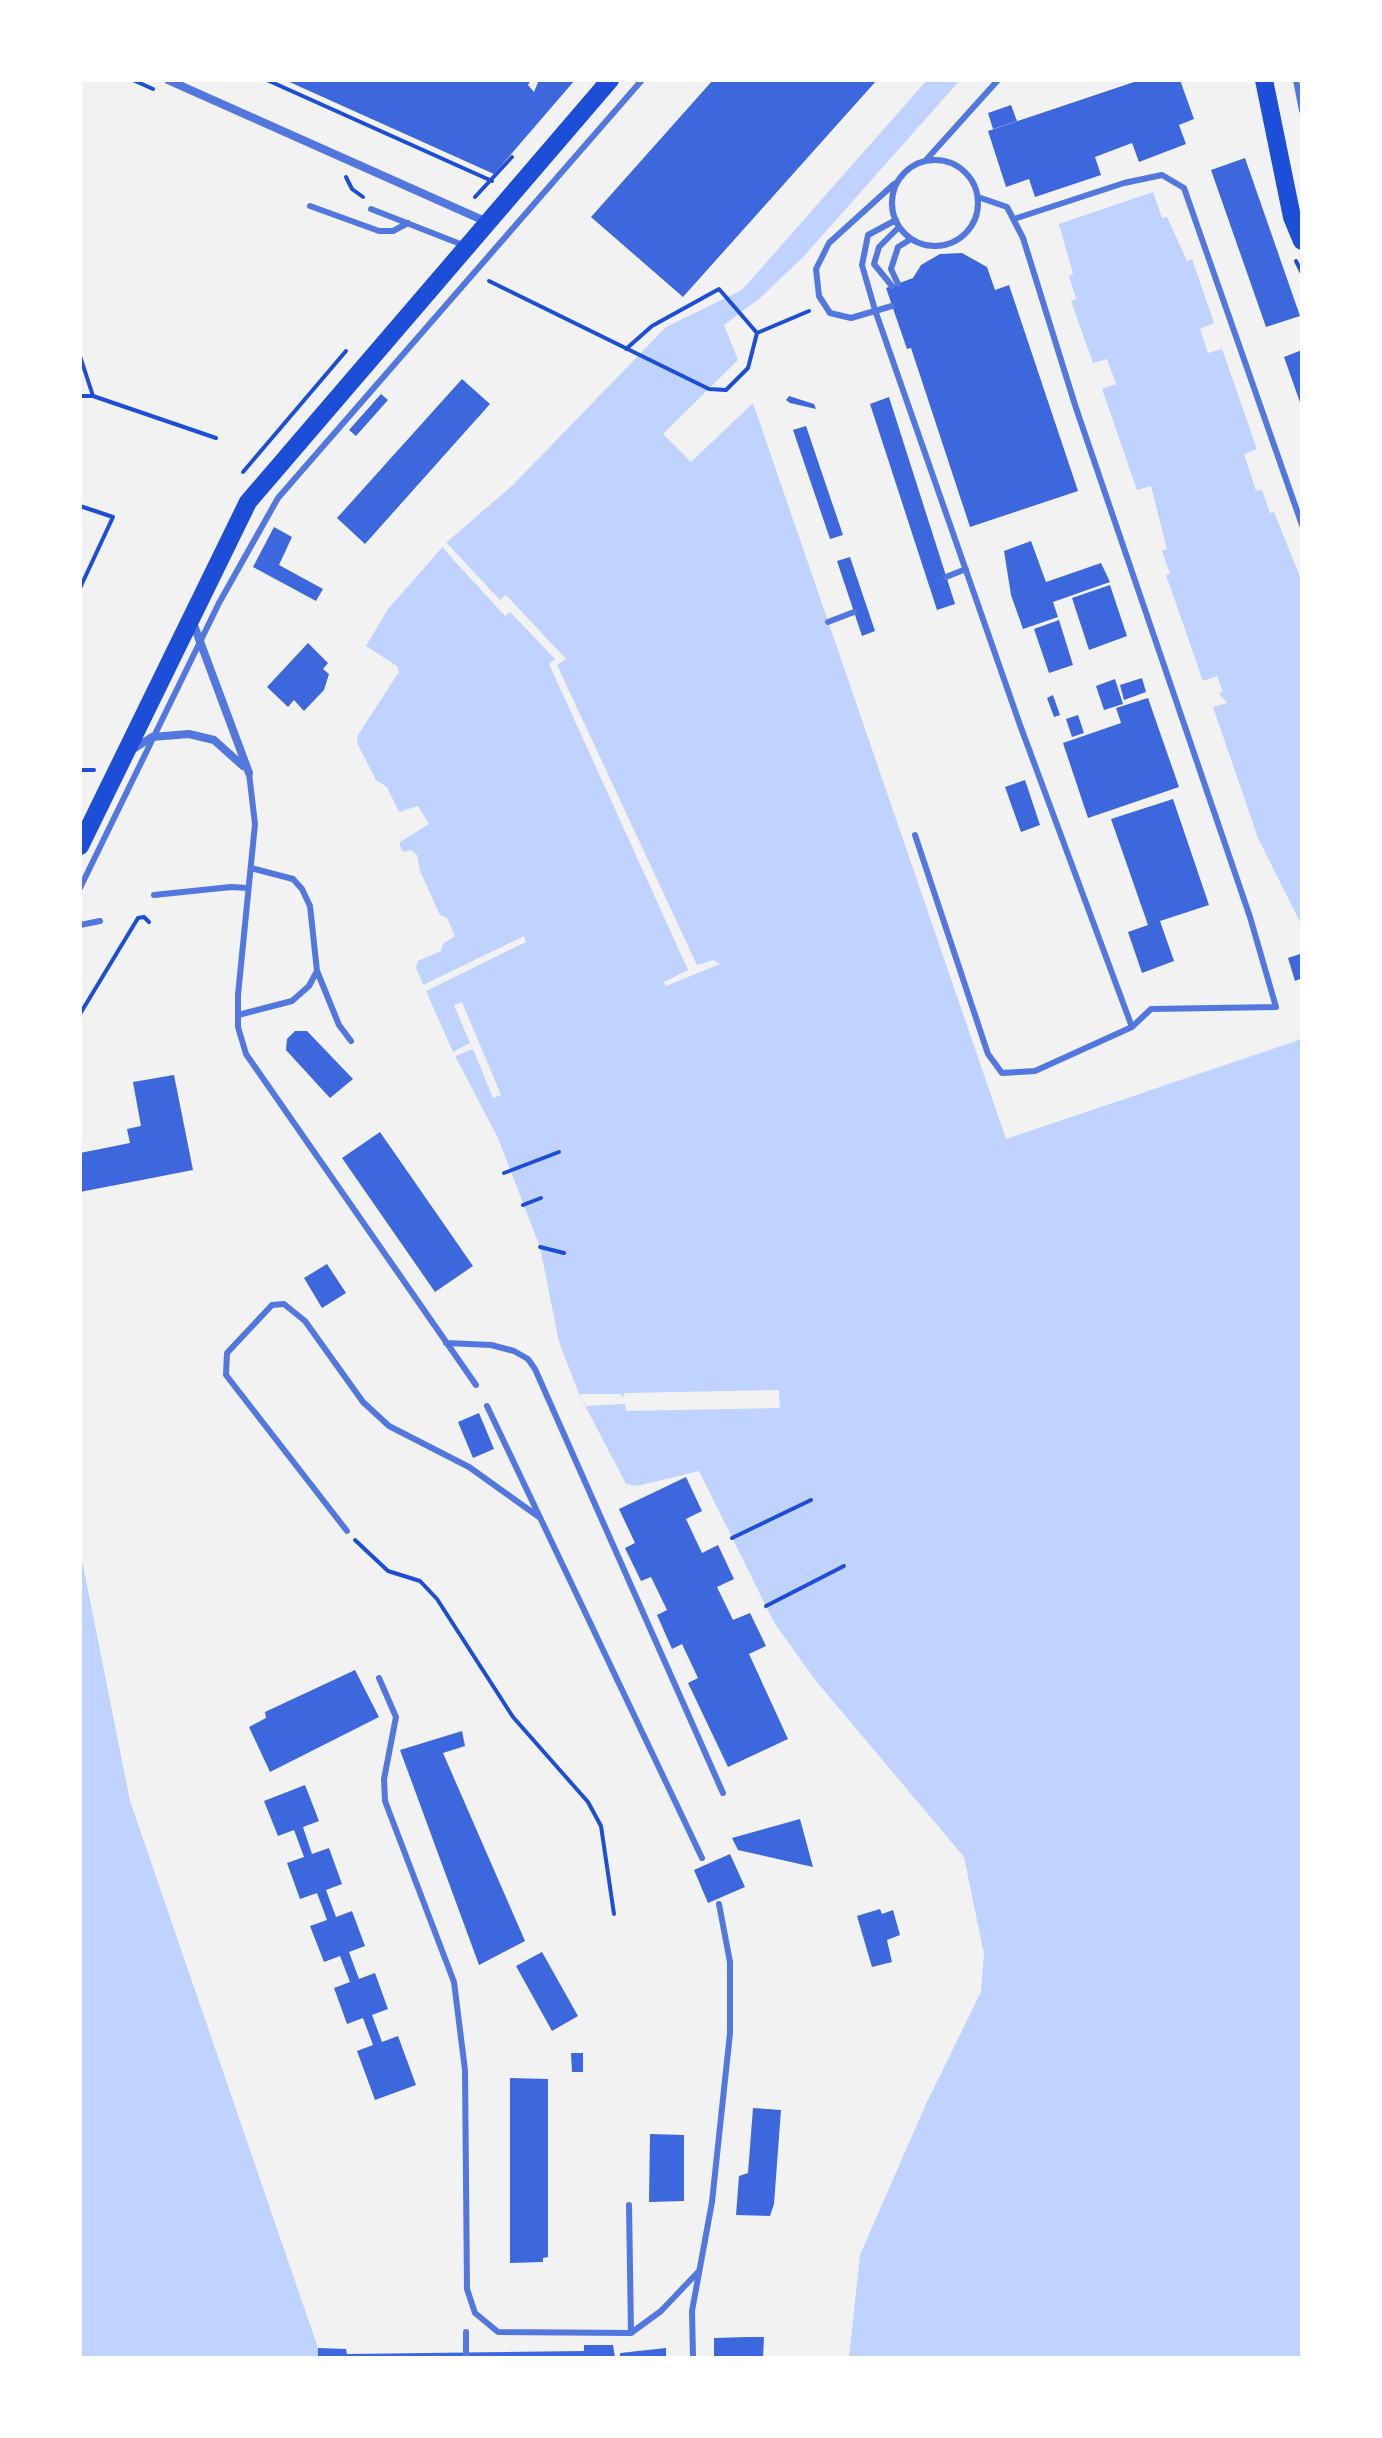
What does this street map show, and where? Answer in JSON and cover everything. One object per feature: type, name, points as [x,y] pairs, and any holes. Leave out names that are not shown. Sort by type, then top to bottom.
[{"type":"main road","points":[[80,846],[190,615],[235,526],[262,484],[610,80]]},
{"type":"main road","points":[[1264,80],[1292,217],[1302,241]]},
{"type":"street","points":[[168,80],[487,222]]},
{"type":"street","points":[[190,615],[249,773]]},
{"type":"street","points":[[122,758],[152,737],[189,734],[214,740],[232,752],[249,773]]},
{"type":"lane","points":[[80,888],[200,640],[242,558],[278,498],[642,80]]},
{"type":"lane","points":[[892,306],[851,318],[830,313],[823,305],[816,269],[829,243],[905,172],[926,160],[998,80]]},
{"type":"lane","points":[[1296,80],[1302,111]]},
{"type":"lane","points":[[897,182],[892,207],[898,224],[911,239],[938,246],[952,242],[973,224],[978,197],[966,172],[954,164],[926,160]]},
{"type":"lane","points":[[1014,219],[1124,183],[1162,175],[1184,188],[1302,525]]},
{"type":"lane","points":[[915,835],[988,1054],[1002,1073],[1035,1071],[1132,1027],[1151,1009],[1276,1007],[1235,873],[1076,408],[1023,238],[1007,207],[978,197]]},
{"type":"lane","points":[[310,206],[379,231],[393,231],[408,223]]},
{"type":"lane","points":[[371,209],[467,247]]},
{"type":"lane","points":[[898,224],[879,247],[874,264],[895,285],[891,269],[898,247],[911,239]]},
{"type":"lane","points":[[898,224],[868,235],[862,265],[875,310],[1132,1027]]},
{"type":"lane","points":[[946,577],[966,569]]},
{"type":"lane","points":[[828,622],[854,612]]},
{"type":"lane","points":[[249,773],[255,824],[238,1015],[246,1054],[476,1385]]},
{"type":"lane","points":[[251,868],[293,879],[302,889],[310,906],[317,971],[339,1025],[351,1041]]},
{"type":"lane","points":[[154,895],[248,888]]},
{"type":"lane","points":[[80,925],[100,921]]},
{"type":"lane","points":[[238,1015],[292,1001],[309,986],[317,971]]},
{"type":"lane","points":[[347,1531],[224,1368],[232,1347],[266,1310],[278,1303],[305,1321],[363,1402],[389,1426],[469,1467],[539,1517]]},
{"type":"lane","points":[[445,1343],[491,1345],[514,1351],[528,1359],[535,1369],[723,1793]]},
{"type":"lane","points":[[487,1406],[702,1858]]},
{"type":"lane","points":[[379,1678],[396,1717],[384,1779],[385,1801],[450,1967],[463,2040],[467,2289],[471,2305],[487,2326],[498,2332],[631,2333],[661,2311],[699,2271]]},
{"type":"lane","points":[[693,2358],[692,2311],[712,2202],[730,2033],[730,1962],[719,1904]]},
{"type":"lane","points":[[629,2205],[631,2333]]},
{"type":"lane","points":[[466,2332],[466,2358]]},
{"type":"path","points":[[267,80],[492,181]]},
{"type":"path","points":[[465,197],[478,197],[521,147]]},
{"type":"path","points":[[482,278],[709,389],[726,390],[748,368],[757,333]]},
{"type":"path","points":[[625,350],[652,326],[719,289],[757,333]]},
{"type":"path","points":[[757,333],[823,305]]},
{"type":"path","points":[[80,356],[93,396]]},
{"type":"path","points":[[80,396],[93,396],[216,438]]},
{"type":"path","points":[[80,506],[113,517],[80,588]]},
{"type":"path","points":[[80,770],[96,770]]},
{"type":"path","points":[[80,1014],[138,918],[144,917],[149,922]]},
{"type":"path","points":[[504,1173],[559,1152]]},
{"type":"path","points":[[523,1205],[541,1198]]},
{"type":"path","points":[[540,1247],[564,1253]]},
{"type":"path","points":[[732,1538],[811,1500]]},
{"type":"path","points":[[347,1531],[388,1571],[420,1581],[437,1599],[513,1717],[588,1802],[601,1826],[614,1914]]},
{"type":"path","points":[[766,1606],[844,1566]]},
{"type":"water","points":[[927,80],[960,80],[804,256],[760,298],[724,325],[738,360],[663,434],[691,462],[753,403],[1006,1139],[1302,1039],[1302,2358],[849,2358],[860,2255],[926,2104],[981,1992],[984,1954],[964,1857],[816,1681],[775,1624],[699,1471],[637,1486],[626,1484],[579,1394],[559,1342],[540,1247],[498,1138],[453,1052],[416,968],[418,961],[441,951],[443,944],[455,936],[447,918],[440,915],[420,871],[417,855],[411,850],[403,852],[400,846],[400,842],[429,824],[418,806],[399,812],[387,787],[376,780],[357,743],[358,735],[399,672],[397,666],[366,646],[388,609],[447,542],[514,484],[666,327],[742,290]]},
{"type":"water","points":[[1153,192],[1162,218],[1167,217],[1187,261],[1192,259],[1214,323],[1200,329],[1208,353],[1222,349],[1257,449],[1244,454],[1256,491],[1262,490],[1270,513],[1274,512],[1302,582],[1302,926],[1258,838],[1213,707],[1227,703],[1219,693],[1223,692],[1217,676],[1203,681],[1166,575],[1170,574],[1162,551],[1167,549],[1151,486],[1137,490],[1102,389],[1116,384],[1107,359],[1093,363],[1071,301],[1076,299],[1069,276],[1073,274],[1059,224]]},
{"type":"water","points":[[80,1564],[83,1565],[130,1801],[318,2348],[318,2358],[80,2358]]},
{"type":"pier","points":[[444,540],[500,600],[506,595],[566,659],[557,665],[697,965],[713,960],[720,964],[666,986],[664,982],[688,970],[549,664],[555,659],[510,612],[505,616],[449,555],[441,544]]},
{"type":"pier","points":[[524,936],[526,942],[422,993],[419,987]]},
{"type":"pier","points":[[462,1002],[501,1095],[493,1098],[473,1049],[451,1058],[449,1054],[470,1043],[454,1005]]},
{"type":"pier","points":[[779,1390],[780,1408],[626,1411],[625,1404],[586,1406],[579,1394],[621,1394],[622,1398],[625,1393]]},
{"type":"building","points":[[285,80],[531,80],[528,85],[534,92],[539,80],[575,80],[494,174]]},
{"type":"building","points":[[713,80],[877,80],[683,297],[591,217]]},
{"type":"building","points":[[1140,80],[1180,80],[1194,119],[1179,125],[1186,144],[1139,162],[1132,143],[1095,157],[1101,175],[1035,197],[1029,179],[1006,187],[988,131]]},
{"type":"building","points":[[1011,105],[1017,121],[993,129],[988,113]]},
{"type":"building","points":[[1245,158],[1300,316],[1266,327],[1211,170]]},
{"type":"building","points":[[962,253],[987,267],[995,290],[1009,285],[1078,491],[970,527],[911,348],[907,349],[886,288],[913,278],[921,265],[940,254]]},
{"type":"building","points":[[1302,350],[1302,408],[1284,357]]},
{"type":"building","points":[[462,379],[490,404],[365,544],[337,518]]},
{"type":"building","points":[[381,394],[388,400],[356,436],[349,430]]},
{"type":"building","points":[[789,396],[814,404],[816,409],[790,403],[786,400]]},
{"type":"building","points":[[889,397],[955,604],[937,610],[870,404]]},
{"type":"building","points":[[806,426],[843,535],[830,539],[793,430]]},
{"type":"building","points":[[274,527],[292,537],[279,565],[323,589],[316,601],[253,567]]},
{"type":"building","points":[[1031,541],[1046,582],[1101,563],[1110,582],[1053,602],[1058,617],[1023,629],[1011,595],[1004,551]]},
{"type":"building","points":[[850,557],[875,631],[862,636],[837,561]]},
{"type":"building","points":[[1110,585],[1127,636],[1089,650],[1072,598]]},
{"type":"building","points":[[1059,620],[1073,665],[1049,673],[1034,629]]},
{"type":"building","points":[[308,643],[328,663],[323,669],[329,674],[324,690],[304,711],[294,700],[288,707],[267,687]]},
{"type":"building","points":[[1142,678],[1146,692],[1124,700],[1120,685]]},
{"type":"building","points":[[1115,679],[1123,704],[1104,710],[1096,686]]},
{"type":"building","points":[[1053,695],[1060,715],[1054,717],[1047,698]]},
{"type":"building","points":[[1148,698],[1179,787],[1088,818],[1063,743],[1121,723],[1116,708]]},
{"type":"building","points":[[1078,715],[1084,733],[1072,737],[1066,719]]},
{"type":"building","points":[[1025,780],[1040,825],[1021,832],[1005,787]]},
{"type":"building","points":[[1173,799],[1209,905],[1160,921],[1174,961],[1142,973],[1128,932],[1148,925],[1111,819]]},
{"type":"building","points":[[1300,954],[1302,978],[1295,981],[1288,958]]},
{"type":"building","points":[[295,1031],[307,1031],[353,1079],[330,1098],[286,1050],[287,1039]]},
{"type":"building","points":[[174,1075],[193,1170],[80,1192],[80,1153],[130,1143],[127,1129],[141,1126],[133,1082]]},
{"type":"building","points":[[380,1132],[473,1266],[435,1292],[342,1158]]},
{"type":"building","points":[[327,1264],[346,1293],[322,1308],[304,1278]]},
{"type":"building","points":[[479,1413],[494,1449],[473,1458],[458,1422]]},
{"type":"building","points":[[686,1477],[702,1511],[686,1519],[702,1553],[718,1545],[734,1579],[717,1587],[733,1620],[750,1613],[766,1646],[749,1654],[788,1739],[728,1767],[688,1683],[698,1678],[682,1644],[672,1649],[657,1615],[667,1610],[651,1577],[641,1581],[625,1548],[635,1543],[619,1509]]},
{"type":"building","points":[[355,1670],[379,1717],[270,1772],[249,1727],[266,1718],[265,1712]]},
{"type":"building","points":[[462,1731],[465,1746],[443,1753],[525,1941],[479,1965],[400,1750]]},
{"type":"building","points":[[305,1785],[319,1821],[303,1827],[312,1854],[329,1848],[342,1884],[326,1890],[336,1917],[352,1911],[365,1946],[349,1952],[359,1979],[375,1973],[388,2009],[372,2015],[382,2042],[398,2036],[416,2085],[375,2100],[357,2051],[373,2045],[363,2018],[347,2024],[334,1988],[350,1982],[340,1956],[324,1962],[310,1926],[327,1920],[317,1893],[300,1899],[287,1863],[304,1857],[294,1830],[278,1836],[264,1801]]},
{"type":"building","points":[[800,1819],[813,1867],[738,1850],[732,1838]]},
{"type":"building","points":[[730,1854],[745,1887],[708,1903],[694,1870]]},
{"type":"building","points":[[880,1909],[882,1914],[893,1910],[900,1935],[887,1940],[892,1962],[872,1967],[857,1916]]},
{"type":"building","points":[[542,1952],[578,2016],[552,2031],[516,1966]]},
{"type":"building","points":[[571,2053],[583,2053],[583,2072],[572,2072]]},
{"type":"building","points":[[510,2078],[548,2079],[548,2257],[543,2258],[543,2262],[510,2263]]},
{"type":"building","points":[[753,2108],[781,2110],[774,2204],[770,2216],[736,2215],[739,2176],[748,2173]]},
{"type":"building","points":[[650,2134],[684,2135],[684,2201],[649,2202]]},
{"type":"building","points":[[764,2337],[763,2358],[714,2358],[714,2338]]},
{"type":"building","points":[[584,2345],[613,2345],[615,2358],[318,2358],[318,2348],[346,2349],[347,2354],[584,2351]]},
{"type":"building","points":[[666,2348],[666,2358],[620,2358],[620,2353]]}]
